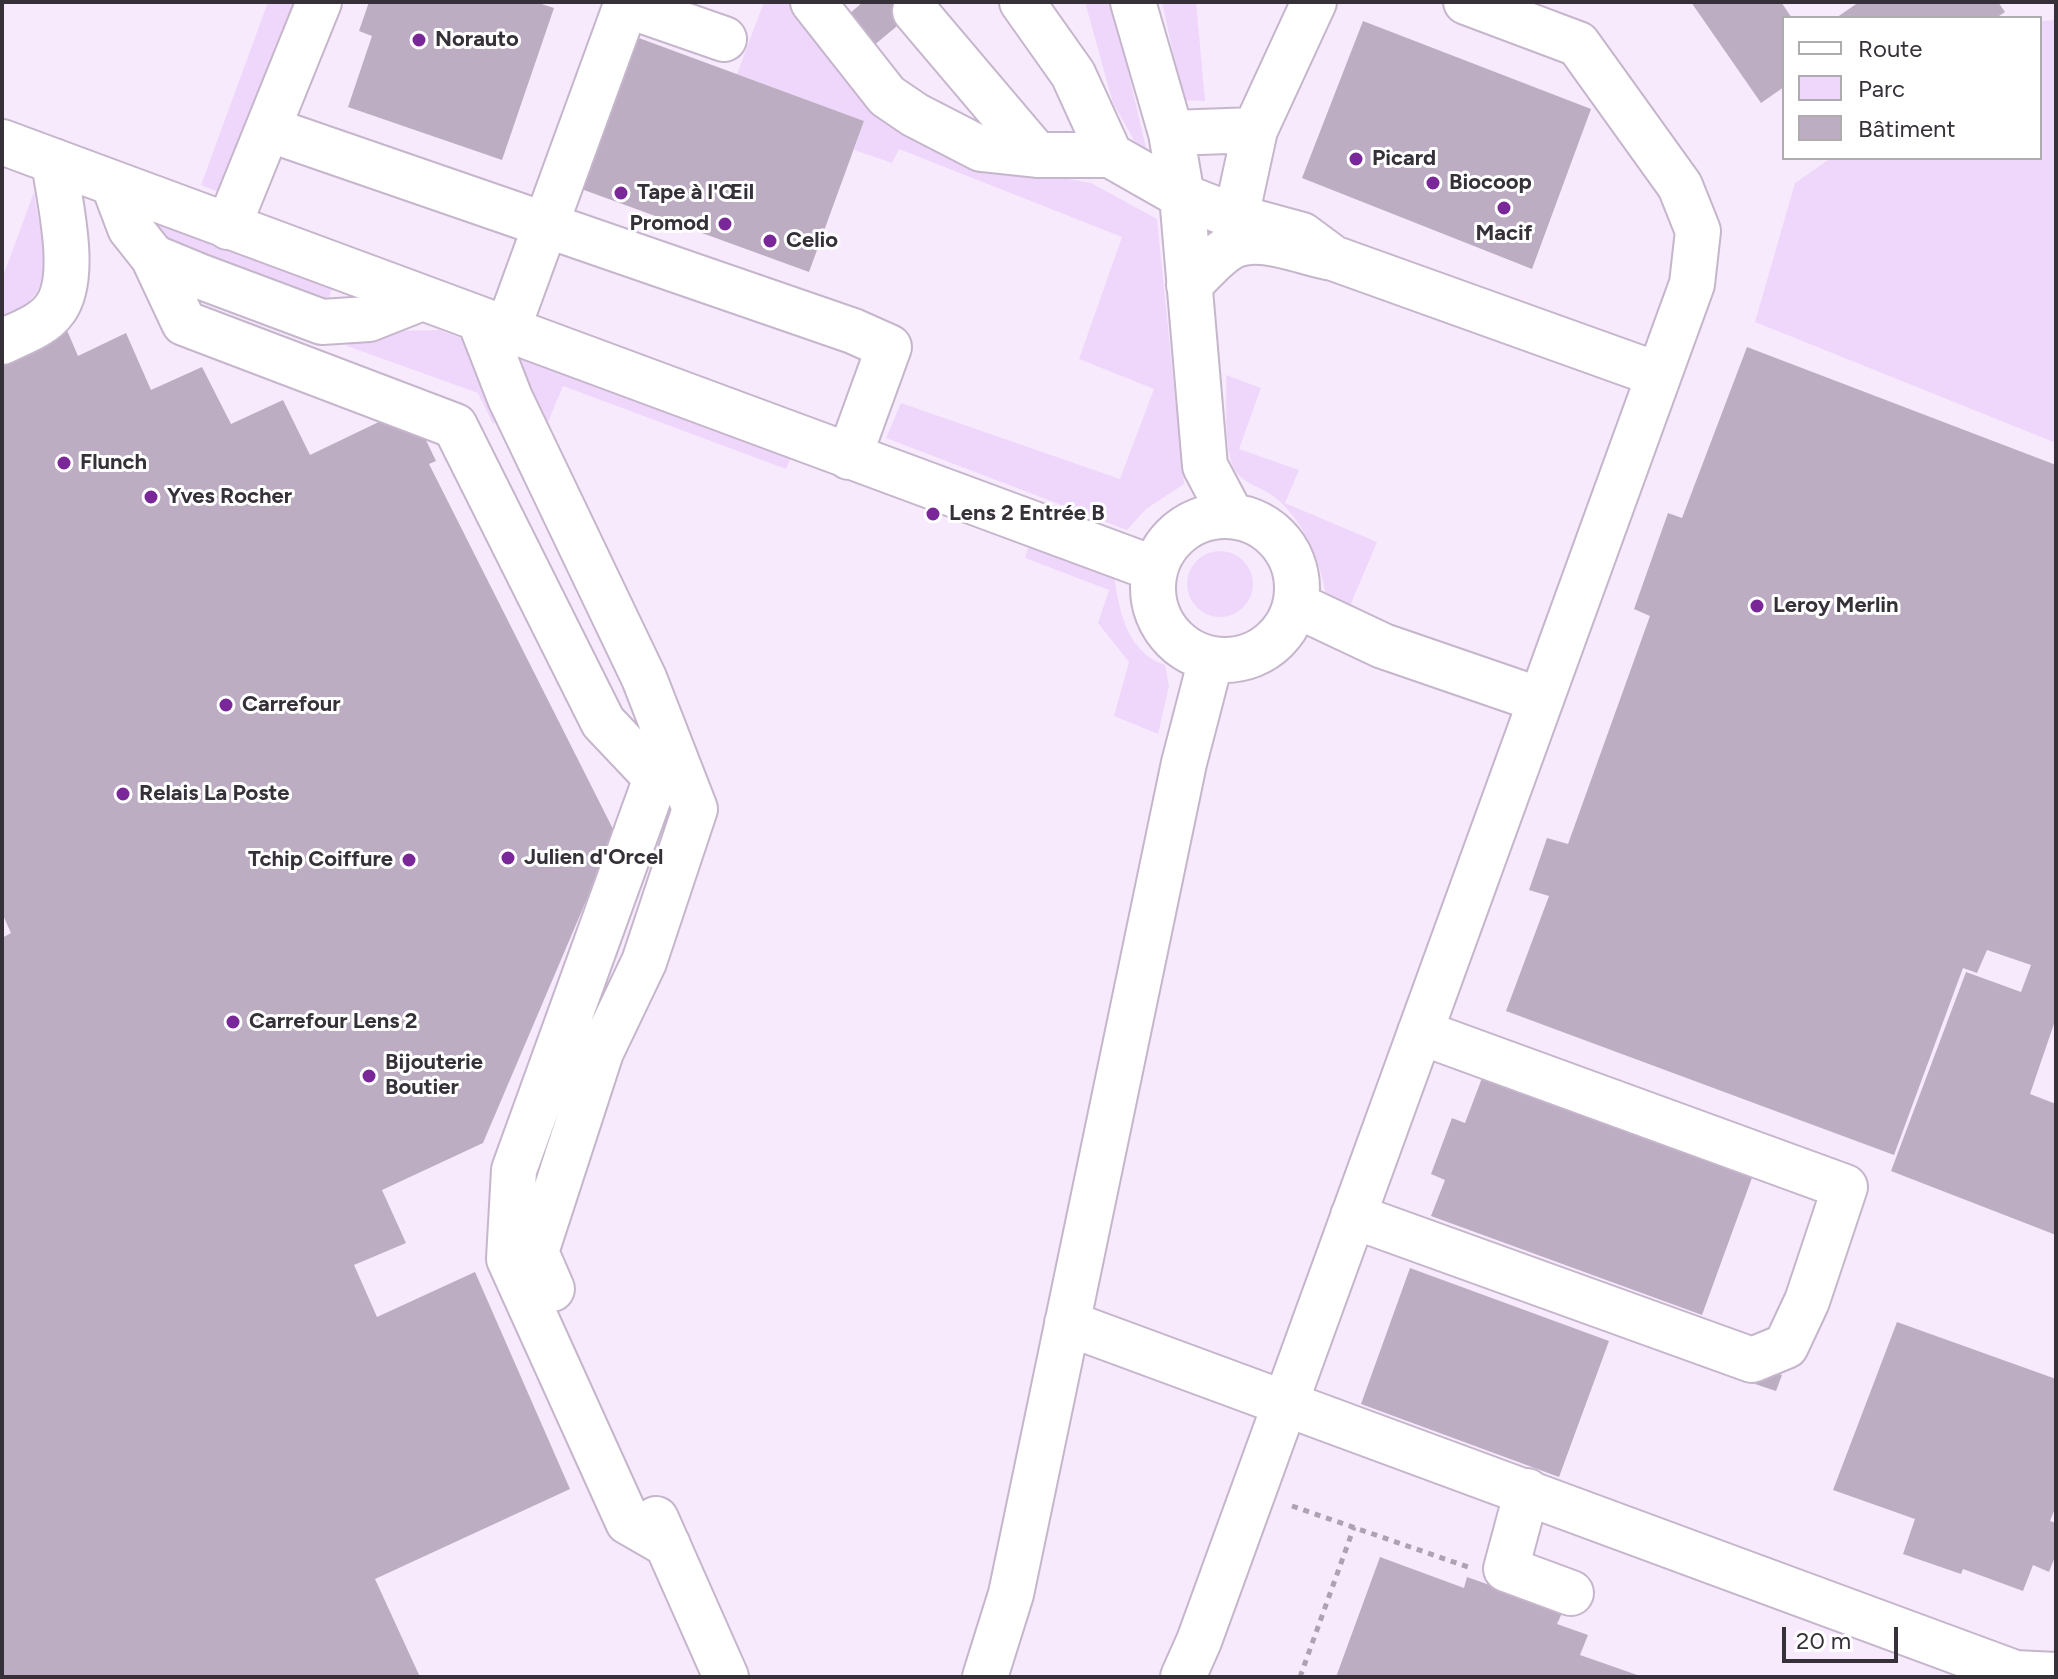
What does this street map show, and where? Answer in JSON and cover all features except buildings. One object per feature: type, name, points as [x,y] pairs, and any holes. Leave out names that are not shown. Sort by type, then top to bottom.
[{"type":"street","points":[[228,227],[319,2]]},
{"type":"street","points":[[813,2],[887,96],[915,115],[981,149],[1037,155],[1110,155],[1182,196],[1236,217],[1302,235],[1333,258]]},
{"type":"street","points":[[1022,2],[1073,74],[1110,155]]},
{"type":"street","points":[[1133,2],[1171,133],[1182,196],[1205,466],[1231,515]]},
{"type":"street","points":[[1236,217],[1255,130],[1314,2]]},
{"type":"street","points":[[1183,1677],[1692,284],[1698,231],[1680,186],[1578,44],[1466,2]]},
{"type":"street","points":[[724,39],[626,5],[545,223],[494,326],[510,398],[644,678],[695,809],[644,962],[601,1052],[536,1252],[726,1677]]},
{"type":"street","points":[[915,11],[1037,155]]},
{"type":"street","points":[[268,129],[853,331],[889,347],[849,457]]},
{"type":"street","points":[[1171,133],[1255,130]]},
{"type":"street","points":[[2,142],[1155,569]]},
{"type":"street","points":[[2,342],[41,324],[56,309],[66,285],[54,161]]},
{"type":"street","points":[[113,183],[130,228],[153,257],[184,323],[455,426],[603,722],[656,778],[514,1170],[509,1259],[628,1522],[668,1545]]},
{"type":"street","points":[[1189,285],[1230,247],[1258,239],[1300,253],[1333,258],[1659,375]]},
{"type":"street","points":[[153,257],[322,322],[369,319],[422,298]]},
{"type":"street","points":[[1231,515],[1255,522],[1276,536],[1291,556],[1298,580],[1296,605],[1288,625],[1274,642],[1255,655],[1233,660],[1211,659],[1189,651],[1170,636],[1157,615],[1152,592],[1155,569],[1165,546],[1183,528],[1206,517],[1231,515]]},
{"type":"street","points":[[1296,605],[1383,646],[1540,700]]},
{"type":"street","points":[[985,1677],[1011,1594],[1184,763],[1211,659]]},
{"type":"street","points":[[1353,1216],[1752,1360],[1786,1346],[1807,1301],[1845,1187],[1420,1032]]},
{"type":"street","points":[[1067,1323],[1286,1401],[2015,1673],[2056,1675]]},
{"type":"street","points":[[1527,1491],[1506,1569],[1571,1593]]},
{"type":"path","points":[[1253,1492],[1470,1568],[1506,1569]]},
{"type":"path","points":[[1300,1677],[1354,1527]]},
{"type":"green space","points":[[268,2],[294,2],[224,194],[201,185]]},
{"type":"green space","points":[[764,2],[799,2],[1004,168],[1091,183],[1157,219],[1184,484],[1146,509],[1127,530],[886,438],[901,403],[1120,479],[1154,389],[1079,359],[1122,237],[899,149],[892,163],[854,150],[864,121],[737,74]]},
{"type":"green space","points":[[1085,2],[1112,2],[1147,152],[1140,151],[1113,103]]},
{"type":"green space","points":[[1162,2],[1196,2],[1205,101],[1183,100]]},
{"type":"green space","points":[[2056,20],[2056,443],[1755,322],[1795,183],[1828,160],[2042,160],[2042,21]]},
{"type":"green space","points":[[34,192],[44,250],[41,281],[34,296],[22,309],[2,321],[2,279]]},
{"type":"green space","points":[[160,224],[333,286],[327,302],[155,240]]},
{"type":"green space","points":[[439,330],[464,339],[505,418],[493,424],[478,393],[347,346],[355,332]]},
{"type":"green space","points":[[514,354],[791,457],[786,469],[563,386],[545,429]]},
{"type":"green space","points":[[1226,375],[1261,388],[1239,449],[1299,470],[1285,503],[1377,542],[1350,606],[1326,596],[1310,543],[1287,509],[1234,469],[1227,440]]},
{"type":"green space","points":[[1029,545],[1114,577],[1123,617],[1134,641],[1152,659],[1165,665],[1169,686],[1158,734],[1114,716],[1129,662],[1098,623],[1109,590],[1025,558]]},
{"type":"green space","points":[[1226,551],[1244,560],[1251,571],[1251,597],[1244,608],[1233,615],[1214,617],[1201,612],[1192,603],[1187,578],[1192,565],[1201,556]]},
{"type":"place","name":"Norauto","points":[[419,40]]},
{"type":"place","name":"Picard","points":[[1356,159]]},
{"type":"place","name":"Biocoop","points":[[1433,183]]},
{"type":"place","name":"Tape à l'Œil","points":[[621,193]]},
{"type":"place","name":"Macif","points":[[1504,208]]},
{"type":"place","name":"Promod","points":[[725,224]]},
{"type":"place","name":"Celio","points":[[770,241]]},
{"type":"place","name":"Flunch","points":[[64,463]]},
{"type":"place","name":"Yves Rocher","points":[[151,497]]},
{"type":"place","name":"Lens 2 Entrée B","points":[[933,514]]},
{"type":"place","name":"Leroy Merlin","points":[[1757,606]]},
{"type":"place","name":"Carrefour","points":[[226,705]]},
{"type":"place","name":"Relais La Poste","points":[[123,794]]},
{"type":"place","name":"Julien d'Orcel","points":[[508,858]]},
{"type":"place","name":"Tchip Coiffure","points":[[409,860]]},
{"type":"place","name":"Carrefour Lens 2","points":[[233,1022]]},
{"type":"place","name":"Bijouterie Boutier","points":[[369,1076]]}]
